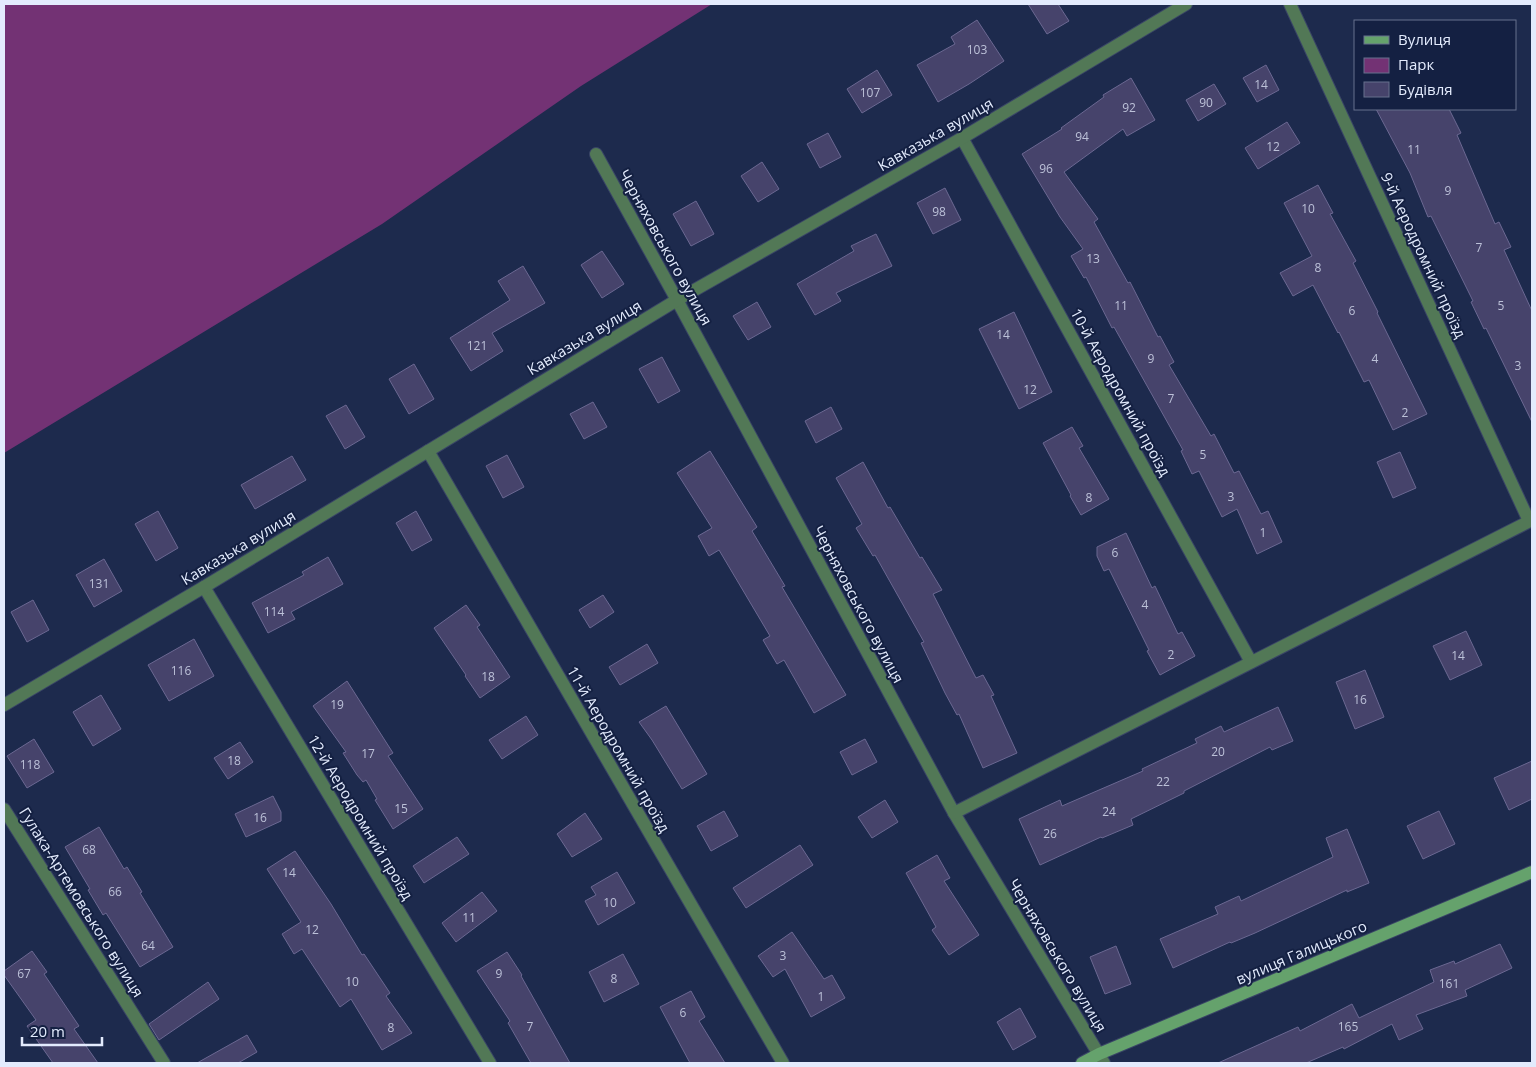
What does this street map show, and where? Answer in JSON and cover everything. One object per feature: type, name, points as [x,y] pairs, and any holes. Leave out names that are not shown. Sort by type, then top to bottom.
[{"type":"street","name":"Кавказька вулиця","points":[[4,705],[204,587],[677,300],[962,138],[1186,4]]},
{"type":"street","name":"9-й Аеродромний проїзд","points":[[1290,4],[1531,520]]},
{"type":"street","name":"10-й Аеродромний проїзд","points":[[962,138],[1251,662]]},
{"type":"street","name":"Черняховського вулиця","points":[[596,154],[954,813],[1102,1059]]},
{"type":"street","name":"11-й Аеродромний проїзд","points":[[428,451],[783,1063]]},
{"type":"street","points":[[954,813],[1531,520]]},
{"type":"street","name":"12-й Аеродромний проїзд","points":[[204,587],[490,1063]]},
{"type":"street","name":"Гулака-Артемовського вулиця","points":[[4,809],[164,1063]]},
{"type":"street","name":"вулиця Галицького","points":[[1082,1063],[1102,1059],[1532,872]]},
{"type":"green space","points":[[4,4],[712,4],[581,86],[382,224],[4,453]]},
{"type":"building","points":[[1028,4],[1058,4],[1069,21],[1047,34]]},
{"type":"building","points":[[977,20],[1004,61],[938,102],[917,65],[955,44],[951,37]]},
{"type":"building","points":[[1266,65],[1279,90],[1257,102],[1243,78]]},
{"type":"building","points":[[877,70],[892,95],[862,113],[847,89]]},
{"type":"building","points":[[1131,78],[1155,120],[1127,136],[1123,129],[1064,172],[1098,219],[1094,222],[1128,283],[1130,282],[1158,337],[1160,336],[1174,362],[1169,365],[1211,436],[1214,434],[1234,473],[1239,471],[1261,514],[1268,511],[1282,542],[1257,554],[1237,509],[1222,517],[1199,471],[1192,474],[1181,451],[1183,450],[1114,327],[1112,328],[1086,277],[1084,278],[1071,256],[1083,249],[1060,217],[1022,154],[1062,129],[1104,97],[1103,95]]},
{"type":"building","points":[[1214,84],[1226,104],[1198,121],[1186,100]]},
{"type":"building","points":[[1377,110],[1450,110],[1461,133],[1457,135],[1495,224],[1499,222],[1511,247],[1504,250],[1532,311],[1532,422],[1486,328],[1484,329],[1471,302],[1473,301],[1431,216],[1428,217],[1410,173]]},
{"type":"building","points":[[1287,122],[1300,143],[1258,169],[1245,148]]},
{"type":"building","points":[[828,133],[841,157],[820,168],[807,144]]},
{"type":"building","points":[[762,162],[779,189],[758,202],[741,176]]},
{"type":"building","points":[[1318,185],[1333,213],[1330,214],[1356,261],[1353,263],[1427,414],[1393,430],[1369,380],[1364,382],[1313,285],[1293,296],[1280,273],[1312,256],[1284,203]]},
{"type":"building","points":[[945,188],[961,220],[933,234],[917,203]]},
{"type":"building","points":[[696,201],[714,234],[691,246],[673,214]]},
{"type":"building","points":[[876,234],[892,266],[836,293],[841,301],[815,315],[797,284],[854,251],[851,246]]},
{"type":"building","points":[[602,251],[624,284],[602,298],[581,265]]},
{"type":"building","points":[[523,266],[545,303],[492,333],[503,351],[471,371],[450,338],[510,300],[498,281]]},
{"type":"building","points":[[757,302],[771,327],[748,340],[733,316]]},
{"type":"building","points":[[1014,312],[1052,392],[1019,409],[979,329]]},
{"type":"building","points":[[662,357],[680,391],[658,403],[639,369]]},
{"type":"building","points":[[414,364],[434,399],[409,414],[389,379]]},
{"type":"building","points":[[593,402],[607,427],[584,439],[570,414]]},
{"type":"building","points":[[346,405],[365,437],[345,449],[326,416]]},
{"type":"building","points":[[831,407],[842,429],[816,443],[805,421]]},
{"type":"building","points":[[1072,427],[1083,446],[1079,448],[1109,499],[1081,515],[1043,443]]},
{"type":"building","points":[[710,451],[757,527],[752,531],[785,586],[782,587],[846,695],[814,713],[784,660],[777,664],[763,640],[770,636],[719,550],[709,556],[698,536],[712,528],[677,473]]},
{"type":"building","points":[[1400,452],[1416,488],[1393,498],[1377,462]]},
{"type":"building","points":[[507,455],[524,487],[503,498],[486,466]]},
{"type":"building","points":[[292,456],[306,480],[255,509],[241,485]]},
{"type":"building","points":[[863,462],[888,508],[890,507],[920,558],[922,557],[942,590],[933,594],[976,678],[983,675],[994,695],[991,696],[1017,753],[983,768],[959,714],[957,715],[945,693],[921,643],[924,642],[875,555],[873,556],[856,528],[862,524],[836,478]]},
{"type":"building","points":[[158,511],[178,548],[156,561],[135,524]]},
{"type":"building","points":[[416,511],[432,540],[412,551],[396,523]]},
{"type":"building","points":[[1126,533],[1152,588],[1155,586],[1178,634],[1182,632],[1195,656],[1160,675],[1109,569],[1104,571],[1097,556],[1097,547]]},
{"type":"building","points":[[328,557],[343,584],[291,612],[295,619],[268,633],[252,603],[304,575],[302,572]]},
{"type":"building","points":[[104,559],[122,591],[94,607],[76,575]]},
{"type":"building","points":[[603,595],[614,612],[590,628],[579,610]]},
{"type":"building","points":[[33,600],[49,630],[27,642],[11,612]]},
{"type":"building","points":[[466,605],[480,625],[477,627],[510,677],[480,698],[434,628]]},
{"type":"building","points":[[1466,631],[1482,665],[1450,680],[1433,646]]},
{"type":"building","points":[[194,639],[214,676],[169,701],[148,665]]},
{"type":"building","points":[[647,644],[658,663],[620,685],[609,667]]},
{"type":"building","points":[[1365,670],[1384,717],[1355,729],[1336,682]]},
{"type":"building","points":[[347,681],[393,753],[388,756],[423,809],[393,829],[375,800],[377,799],[366,780],[363,782],[357,775],[343,753],[346,752],[313,706]]},
{"type":"building","points":[[101,695],[121,729],[93,746],[73,712]]},
{"type":"building","points":[[666,706],[707,774],[682,789],[639,722]]},
{"type":"building","points":[[1278,707],[1293,741],[1272,750],[1270,747],[1184,791],[1184,793],[1131,819],[1133,825],[1101,837],[1040,865],[1019,819],[1060,800],[1062,806],[1143,771],[1142,769],[1197,743],[1195,739],[1221,726],[1224,732]]},
{"type":"building","points":[[526,716],[538,735],[502,759],[489,740]]},
{"type":"building","points":[[34,739],[54,772],[27,788],[7,756]]},
{"type":"building","points":[[865,739],[877,762],[852,775],[840,752]]},
{"type":"building","points":[[240,742],[253,762],[228,779],[214,758]]},
{"type":"building","points":[[1532,761],[1532,799],[1509,810],[1494,778]]},
{"type":"building","points":[[273,796],[281,812],[281,821],[246,837],[235,814]]},
{"type":"building","points":[[885,800],[898,822],[872,838],[858,817]]},
{"type":"building","points":[[724,811],[738,836],[711,851],[697,826]]},
{"type":"building","points":[[1439,811],[1455,844],[1423,859],[1407,826]]},
{"type":"building","points":[[585,813],[602,839],[572,857],[557,834]]},
{"type":"building","points":[[99,827],[124,869],[127,867],[142,892],[140,893],[173,947],[140,967],[106,913],[103,915],[65,847]]},
{"type":"building","points":[[1347,829],[1369,883],[1347,892],[1347,890],[1255,933],[1230,942],[1173,968],[1160,939],[1218,914],[1215,907],[1239,896],[1241,901],[1333,857],[1326,838]]},
{"type":"building","points":[[457,837],[469,854],[424,883],[413,866]]},
{"type":"building","points":[[800,845],[813,865],[746,908],[733,888]]},
{"type":"building","points":[[295,851],[331,904],[362,955],[364,954],[390,993],[386,996],[412,1033],[382,1050],[351,999],[340,1007],[302,949],[294,954],[282,934],[301,922],[267,869]]},
{"type":"building","points":[[937,855],[950,878],[944,881],[979,935],[949,955],[932,930],[936,927],[906,873]]},
{"type":"building","points":[[617,872],[635,903],[598,925],[585,901],[596,895],[591,887]]},
{"type":"building","points":[[482,892],[497,911],[456,942],[442,923]]},
{"type":"building","points":[[792,932],[824,979],[832,975],[845,998],[811,1017],[785,969],[773,977],[758,956]]},
{"type":"building","points":[[1500,944],[1512,968],[1465,990],[1467,996],[1416,1015],[1423,1029],[1399,1040],[1392,1024],[1344,1049],[1343,1047],[1306,1063],[1218,1063],[1298,1027],[1300,1031],[1352,1004],[1359,1018],[1434,982],[1430,970],[1454,961],[1455,964]]},
{"type":"building","points":[[1116,946],[1131,984],[1105,994],[1090,957]]},
{"type":"building","points":[[32,951],[47,972],[44,974],[79,1026],[74,1029],[98,1063],[53,1063],[27,1026],[36,1020],[4,975],[4,971]]},
{"type":"building","points":[[507,952],[522,975],[570,1063],[531,1063],[508,1023],[510,1021],[477,971]]},
{"type":"building","points":[[623,954],[639,984],[604,1002],[589,972]]},
{"type":"building","points":[[208,982],[219,999],[159,1040],[149,1024]]},
{"type":"building","points":[[691,991],[705,1017],[699,1021],[725,1063],[690,1063],[660,1007]]},
{"type":"building","points":[[1020,1008],[1036,1037],[1013,1050],[997,1022]]},
{"type":"building","points":[[247,1035],[257,1052],[238,1063],[197,1063]]}]
